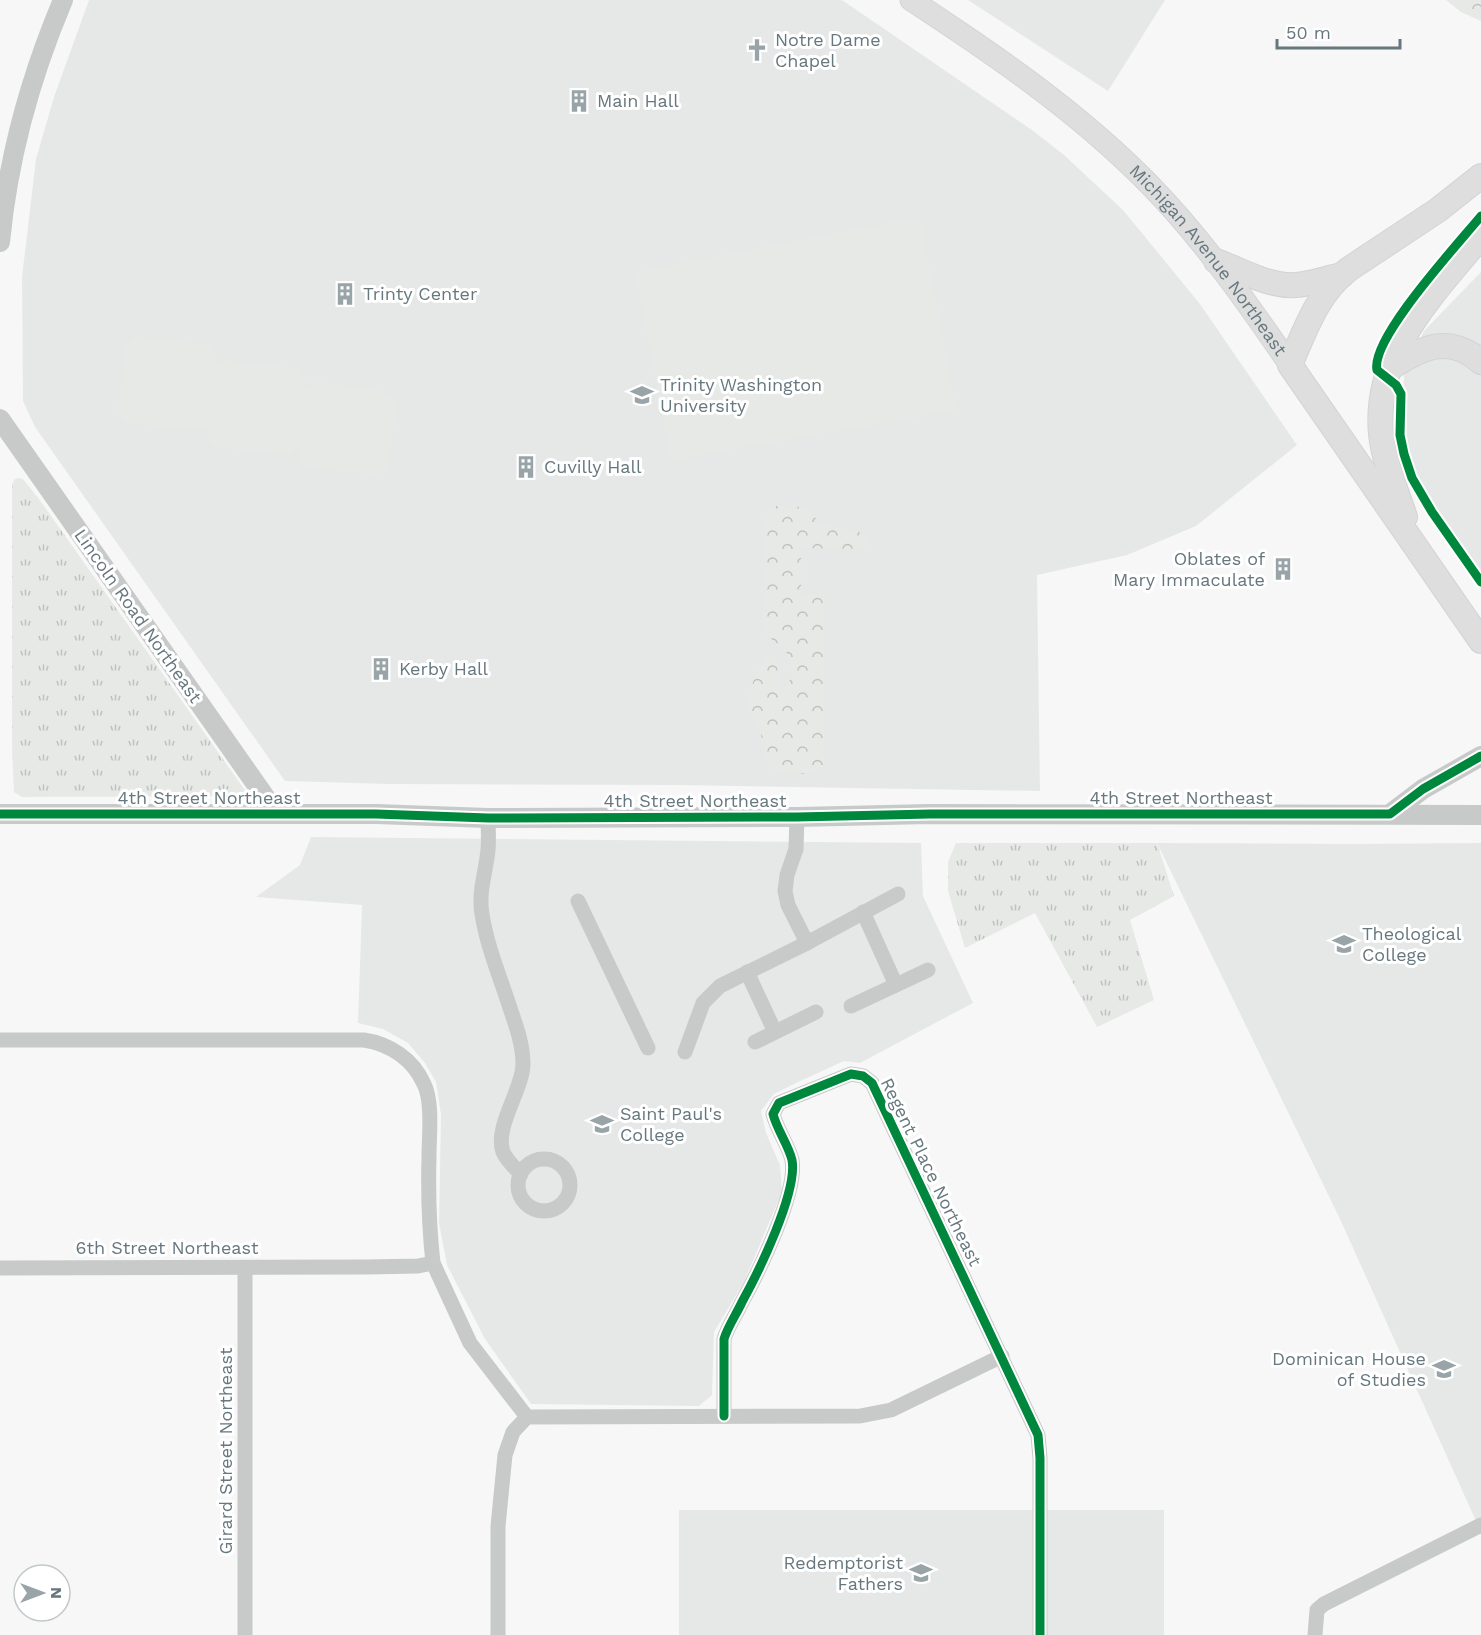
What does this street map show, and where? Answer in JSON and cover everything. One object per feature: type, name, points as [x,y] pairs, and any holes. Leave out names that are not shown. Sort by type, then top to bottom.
[{"type":"main road","name":"Michigan Avenue Northeast","points":[[911,0],[1023,75],[1073,114],[1149,183],[1216,261],[1481,641]]},
{"type":"main road","points":[[1438,210],[1481,156]]},
{"type":"main road","points":[[1290,365],[1319,302],[1342,275],[1438,210],[1481,176]]},
{"type":"main road","points":[[1412,539],[1383,448],[1381,406],[1389,369],[1396,348],[1408,326],[1481,236]]},
{"type":"main road","points":[[1216,261],[1288,285],[1306,284],[1342,275]]},
{"type":"main road","points":[[1389,369],[1415,353],[1441,346],[1463,349],[1481,362]]},
{"type":"street","points":[[0,242],[5,199],[19,130],[47,38],[63,0]]},
{"type":"street","name":"Lincoln Road Northeast","points":[[0,418],[277,814]]},
{"type":"street","points":[[1390,814],[1423,789],[1481,756]]},
{"type":"street","name":"4th Street Northeast","points":[[0,814],[376,814],[488,818],[930,814],[1481,815]]},
{"type":"street","points":[[796,817],[796,849],[787,875],[785,891],[788,905],[807,943]]},
{"type":"street","points":[[488,818],[488,849],[481,893],[481,911],[487,937],[520,1038],[524,1061],[523,1073],[508,1112],[503,1135],[503,1151],[521,1174]]},
{"type":"street","points":[[685,1052],[703,1003],[720,986],[898,894]]},
{"type":"street","points":[[578,901],[648,1048]]},
{"type":"street","points":[[864,912],[896,985]]},
{"type":"street","points":[[851,1006],[928,970]]},
{"type":"street","points":[[747,972],[775,1032]]},
{"type":"street","points":[[755,1042],[816,1012]]},
{"type":"street","points":[[0,1040],[364,1040],[389,1047],[400,1054],[417,1070],[426,1086],[429,1109],[428,1226],[433,1263],[470,1344],[527,1416]]},
{"type":"street","name":"Regent Place Northeast","points":[[724,1416],[724,1339],[755,1276],[788,1200],[792,1179],[792,1160],[773,1114],[779,1103],[851,1074],[863,1076],[872,1083],[1038,1435],[1040,1635]]},
{"type":"street","name":"6th Street Northeast","points":[[0,1268],[333,1267],[418,1266],[433,1263]]},
{"type":"street","name":"Girard Street Northeast","points":[[245,1268],[245,1635]]},
{"type":"street","points":[[498,1635],[498,1526],[505,1455],[513,1432],[527,1416],[860,1416],[891,1410],[1002,1356]]},
{"type":"street","points":[[1315,1635],[1317,1610],[1324,1604],[1481,1525]]},
{"type":"shaded area","name":"Trinity Washington University","points":[[89,0],[842,0],[1032,130],[1064,155],[1123,210],[1200,304],[1297,445],[1196,526],[1127,555],[1037,575],[1040,791],[285,781],[35,427],[23,401],[22,277],[36,159],[54,97]]},
{"type":"shaded area","points":[[968,0],[1165,0],[1108,91]]},
{"type":"shaded area","points":[[1481,272],[1481,586],[1445,523],[1412,478],[1402,435],[1404,375],[1424,331]]},
{"type":"shaded area","name":"Saint Paul's College","points":[[311,837],[921,843],[923,896],[973,1003],[860,1063],[844,1061],[774,1094],[761,1111],[766,1133],[780,1165],[782,1192],[744,1282],[714,1332],[712,1395],[699,1406],[531,1404],[485,1339],[447,1265],[439,1223],[441,1115],[436,1082],[425,1063],[408,1043],[383,1029],[358,1023],[362,905],[256,897],[300,865]]},
{"type":"shaded area","name":"Theological College","points":[[1157,843],[1481,843],[1481,1518],[1476,1521],[1340,1219]]},
{"type":"shaded area","name":"Redemptorist Fathers","points":[[679,1510],[1164,1510],[1164,1635],[679,1635]]},
{"type":"green space","points":[[1446,0],[1481,0],[1481,21],[1461,12]]},
{"type":"green space","points":[[920,217],[956,410],[671,460],[636,272]]},
{"type":"green space","points":[[135,336],[209,346],[217,357],[217,367],[226,361],[298,368],[306,379],[305,389],[315,382],[385,391],[396,401],[389,467],[378,475],[306,467],[297,458],[298,445],[289,454],[217,447],[208,438],[209,423],[199,431],[126,423],[118,413],[125,345]]},
{"type":"green space","points":[[18,478],[23,479],[39,499],[247,793],[246,796],[22,797],[14,792],[12,484]]},
{"type":"green space","points":[[776,506],[801,508],[829,527],[856,530],[865,537],[867,544],[864,549],[801,548],[801,594],[824,595],[824,766],[804,774],[777,772],[769,766],[764,756],[761,734],[749,706],[757,671],[768,656],[774,656],[777,662],[778,686],[782,690],[788,684],[791,676],[788,655],[767,635],[763,625],[766,596],[766,516],[769,510]]},
{"type":"green space","points":[[956,843],[1157,843],[1174,896],[1130,920],[1154,1000],[1097,1027],[1035,913],[965,948],[948,891],[948,862]]},
{"type":"cycle path","points":[[1481,216],[1401,315],[1387,337],[1379,356],[1377,370],[1396,385],[1401,394],[1400,435],[1412,478],[1432,512],[1481,582]]},
{"type":"cycle path","points":[[0,814],[376,814],[488,818],[930,814],[1390,814],[1423,789],[1481,756]]},
{"type":"cycle path","points":[[724,1416],[724,1339],[775,1232],[789,1192],[792,1174],[792,1160],[773,1114],[779,1103],[851,1074],[863,1076],[872,1083],[1038,1435],[1040,1635]]},
{"type":"place","name":"Notre Dame Chapel","points":[[757,50]]},
{"type":"place","name":"Main Hall","points":[[579,101]]},
{"type":"place","name":"Trinty Center","points":[[345,294]]},
{"type":"place","name":"Trinity Washington University","points":[[642,395]]},
{"type":"place","name":"Cuvilly Hall","points":[[526,467]]},
{"type":"place","name":"Oblates of Mary Immaculate","points":[[1283,569]]},
{"type":"place","name":"Kerby Hall","points":[[381,669]]},
{"type":"place","name":"Theological College","points":[[1344,944]]},
{"type":"place","name":"Saint Paul's College","points":[[602,1124]]},
{"type":"place","name":"Dominican House of Studies","points":[[1444,1369]]},
{"type":"place","name":"Redemptorist Fathers","points":[[921,1573]]}]
